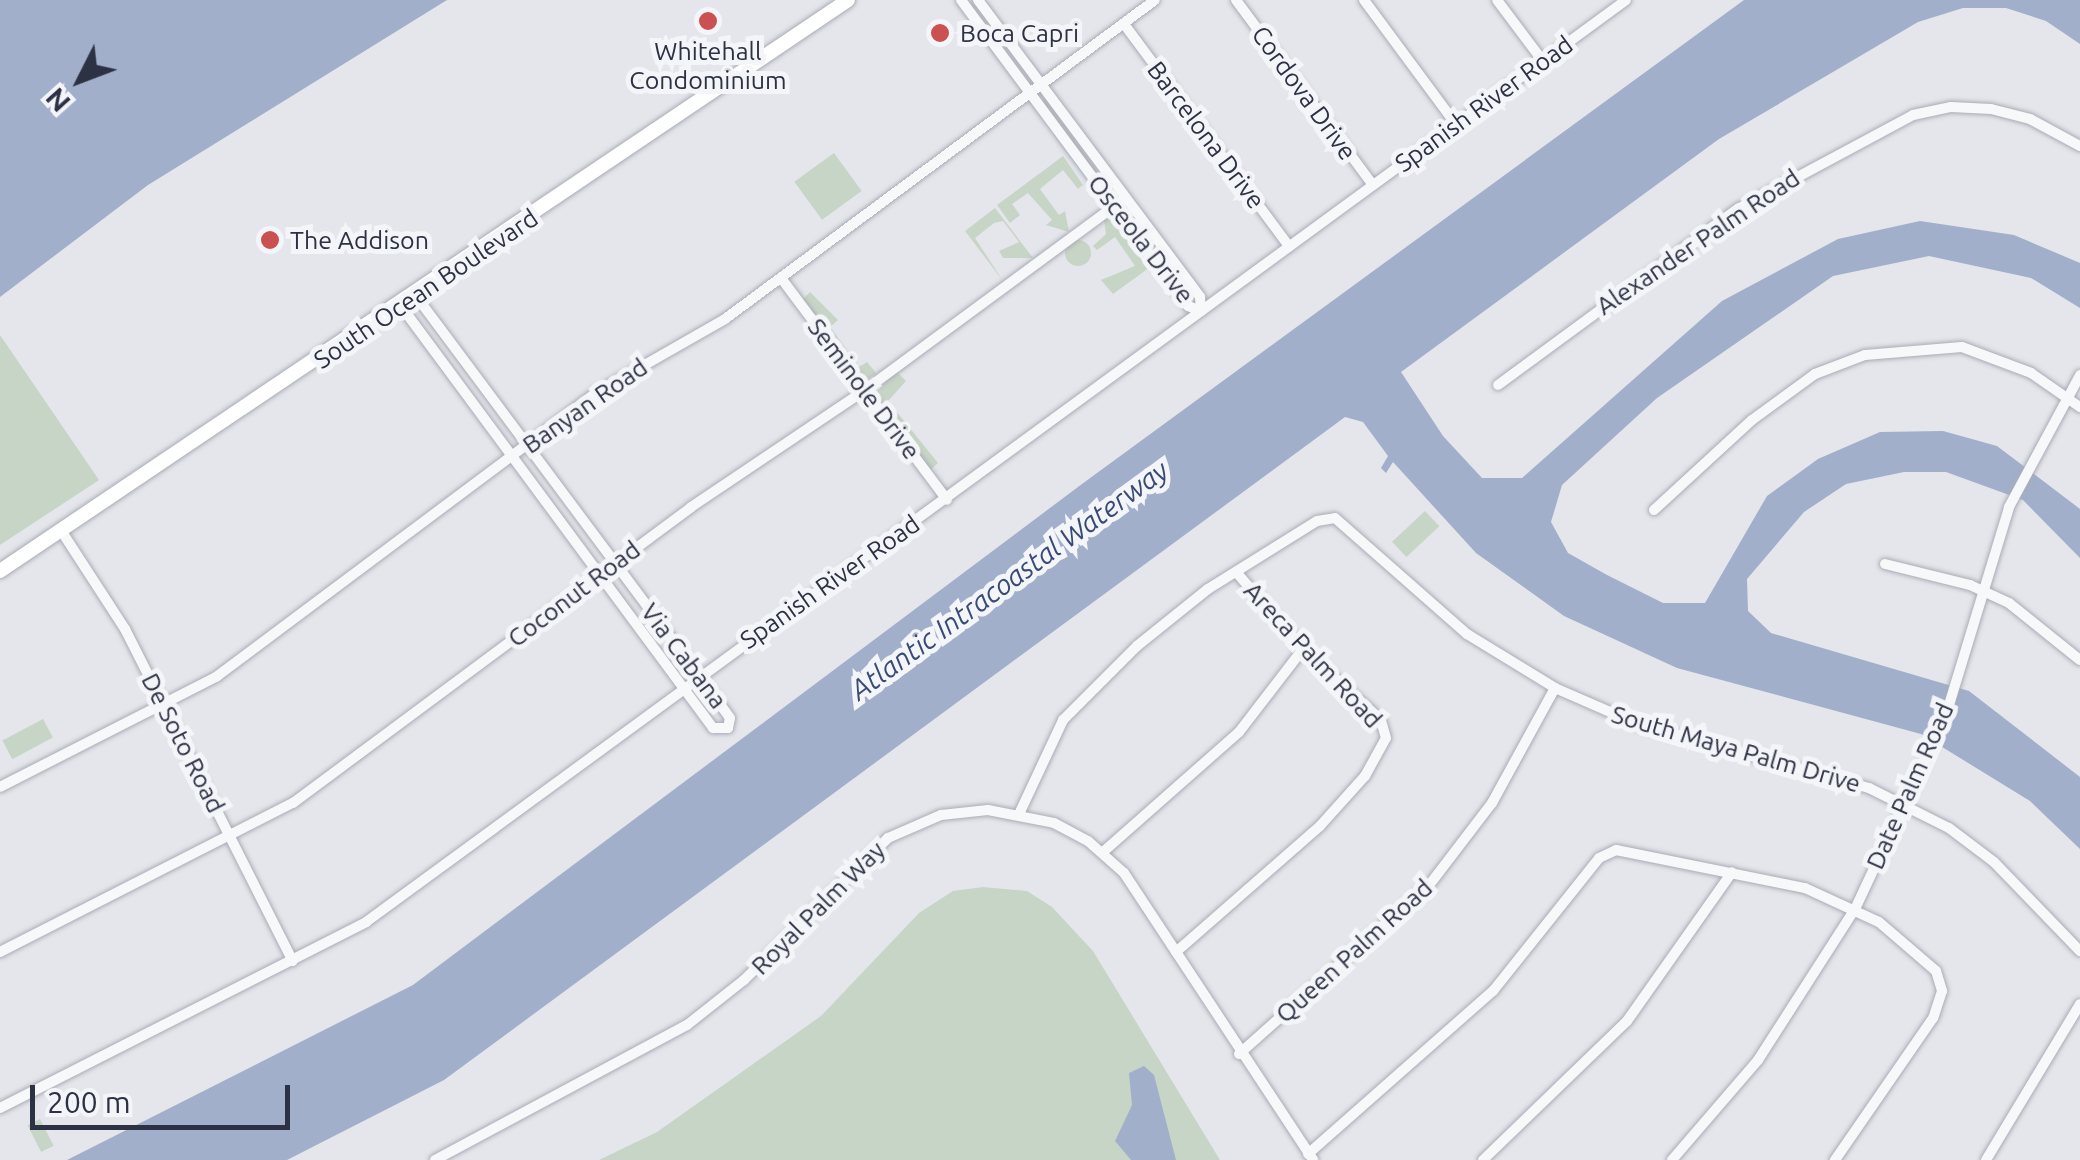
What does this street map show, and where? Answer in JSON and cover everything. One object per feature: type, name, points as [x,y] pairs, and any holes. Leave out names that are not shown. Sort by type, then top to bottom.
[{"type":"main road","name":"South Ocean Boulevard","points":[[0,571],[416,296],[848,0]]},
{"type":"street","name":"Osceola Drive","points":[[961,0],[1188,306],[1201,311],[1200,298],[978,0]]},
{"type":"street","name":"Banyan Road","points":[[0,787],[216,676],[625,374],[712,327],[781,278],[1155,0]]},
{"type":"street","name":"Cordova Drive","points":[[1236,0],[1373,185]]},
{"type":"street","points":[[1364,0],[1455,123]]},
{"type":"street","points":[[1497,0],[1542,60]]},
{"type":"street","name":"Spanish River Road","points":[[0,1108],[366,922],[698,674],[947,500],[1626,0]]},
{"type":"street","name":"Barcelona Drive","points":[[1124,24],[1289,246]]},
{"type":"street","name":"Alexander Palm Road","points":[[1498,385],[1724,219],[1824,158],[1912,115],[1951,107],[1991,109],[2040,123],[2080,146]]},
{"type":"street","name":"Coconut Road","points":[[0,952],[293,803],[615,563],[865,390],[1125,198]]},
{"type":"street","name":"Seminole Drive","points":[[781,278],[947,500]]},
{"type":"street","name":"Via Cabana","points":[[401,306],[713,728],[728,728],[730,718],[416,296]]},
{"type":"street","points":[[1654,510],[1752,420],[1814,374],[1865,355],[1962,347],[2007,362],[2080,406]]},
{"type":"street","name":"Date Palm Road","points":[[1672,1160],[1758,1060],[1855,909],[1929,757],[2008,507],[2031,457],[2080,374]]},
{"type":"street","name":"South Maya Palm Drive","points":[[1236,572],[1316,521],[1338,518],[1452,623],[1555,688],[1640,725],[1834,777],[1906,806],[1994,862],[2080,951]]},
{"type":"street","name":"De Soto Road","points":[[62,532],[164,705],[293,960]]},
{"type":"street","points":[[1885,564],[1980,588],[2026,613],[2080,660]]},
{"type":"street","points":[[1020,814],[1063,720],[1171,616],[1236,572]]},
{"type":"street","name":"Areca Palm Road","points":[[1176,952],[1320,826],[1384,748],[1380,720],[1303,649],[1236,572]]},
{"type":"street","points":[[1103,852],[1239,732],[1303,649]]},
{"type":"street","name":"Queen Palm Road","points":[[1239,1054],[1430,884],[1492,803],[1555,688]]},
{"type":"street","name":"Royal Palm Way","points":[[435,1160],[687,1025],[770,956],[888,838],[940,815],[1020,814],[1054,823],[1103,852],[1136,888],[1239,1054],[1310,1157]]},
{"type":"street","points":[[1310,1157],[1493,991],[1604,855],[1626,850],[1806,888],[1855,909],[1928,962],[1941,980],[1941,1003],[1835,1160]]},
{"type":"street","points":[[1483,1160],[1627,1021],[1732,872]]},
{"type":"street","points":[[1986,1160],[2080,1004]]},
{"type":"green space","points":[[1042,100],[1046,100],[1111,190],[1108,189]]},
{"type":"green space","points":[[834,153],[862,191],[822,220],[794,182]]},
{"type":"green space","points":[[1063,156],[1083,185],[1078,189],[1063,170],[1040,189],[1059,215],[1065,211],[1069,232],[1046,225],[1052,220],[1028,193],[1012,204],[1020,215],[1010,223],[997,205]]},
{"type":"green space","points":[[995,208],[1033,258],[1003,258],[999,251],[1019,242],[1003,221],[994,223],[975,238],[1003,281],[965,231]]},
{"type":"green space","points":[[1128,210],[1192,295],[1189,297],[1125,212]]},
{"type":"green space","points":[[1114,217],[1153,265],[1113,294],[1101,280],[1135,266],[1115,237],[1097,250],[1093,246],[1106,234],[1104,220]]},
{"type":"green space","points":[[1078,240],[1087,244],[1091,253],[1087,262],[1078,266],[1069,262],[1065,253],[1069,244]]},
{"type":"green space","points":[[810,292],[838,320],[830,327],[859,367],[867,362],[876,373],[866,380],[851,365],[803,299]]},
{"type":"green space","points":[[0,335],[99,480],[0,545]]},
{"type":"green space","points":[[896,371],[906,381],[888,401],[938,463],[930,470],[874,395]]},
{"type":"green space","points":[[1425,511],[1439,526],[1406,557],[1392,542]]},
{"type":"green space","points":[[43,719],[53,738],[12,759],[2,741]]},
{"type":"green space","points":[[983,887],[1027,891],[1052,907],[1093,951],[1220,1160],[599,1160],[657,1132],[821,1016],[919,913],[953,891]]},
{"type":"green space","points":[[40,1119],[54,1146],[41,1152],[28,1125]]},
{"type":"water","points":[[0,0],[447,0],[148,185],[0,297]]},
{"type":"water","name":"Atlantic Intracoastal Waterway","points":[[1744,0],[2080,0],[2080,44],[2046,21],[2006,8],[1963,8],[1918,22],[1719,139],[1401,372],[1443,436],[1482,478],[1522,478],[1722,301],[1838,239],[1920,221],[2014,235],[2080,263],[2080,308],[2031,278],[1929,256],[1833,276],[1657,398],[1562,485],[1551,522],[1568,553],[1607,575],[1663,603],[1705,603],[1767,496],[1818,459],[1880,432],[1943,431],[1997,446],[2080,509],[2080,558],[2023,500],[1946,472],[1904,472],[1846,484],[1804,512],[1747,579],[1748,611],[1771,633],[1969,691],[2080,777],[2080,849],[2030,801],[1921,734],[1677,668],[1564,616],[1476,553],[1393,462],[1386,473],[1381,468],[1388,456],[1363,422],[1345,417],[444,1080],[287,1160],[67,1160],[413,985],[1082,484]]},
{"type":"water","points":[[1144,1066],[1154,1075],[1176,1160],[1131,1160],[1115,1141],[1132,1105],[1129,1073]]},
{"type":"place","name":"Whitehall Condominium","points":[[708,21]]},
{"type":"place","name":"Boca Capri","points":[[940,33]]},
{"type":"place","name":"The Addison","points":[[270,240]]}]
